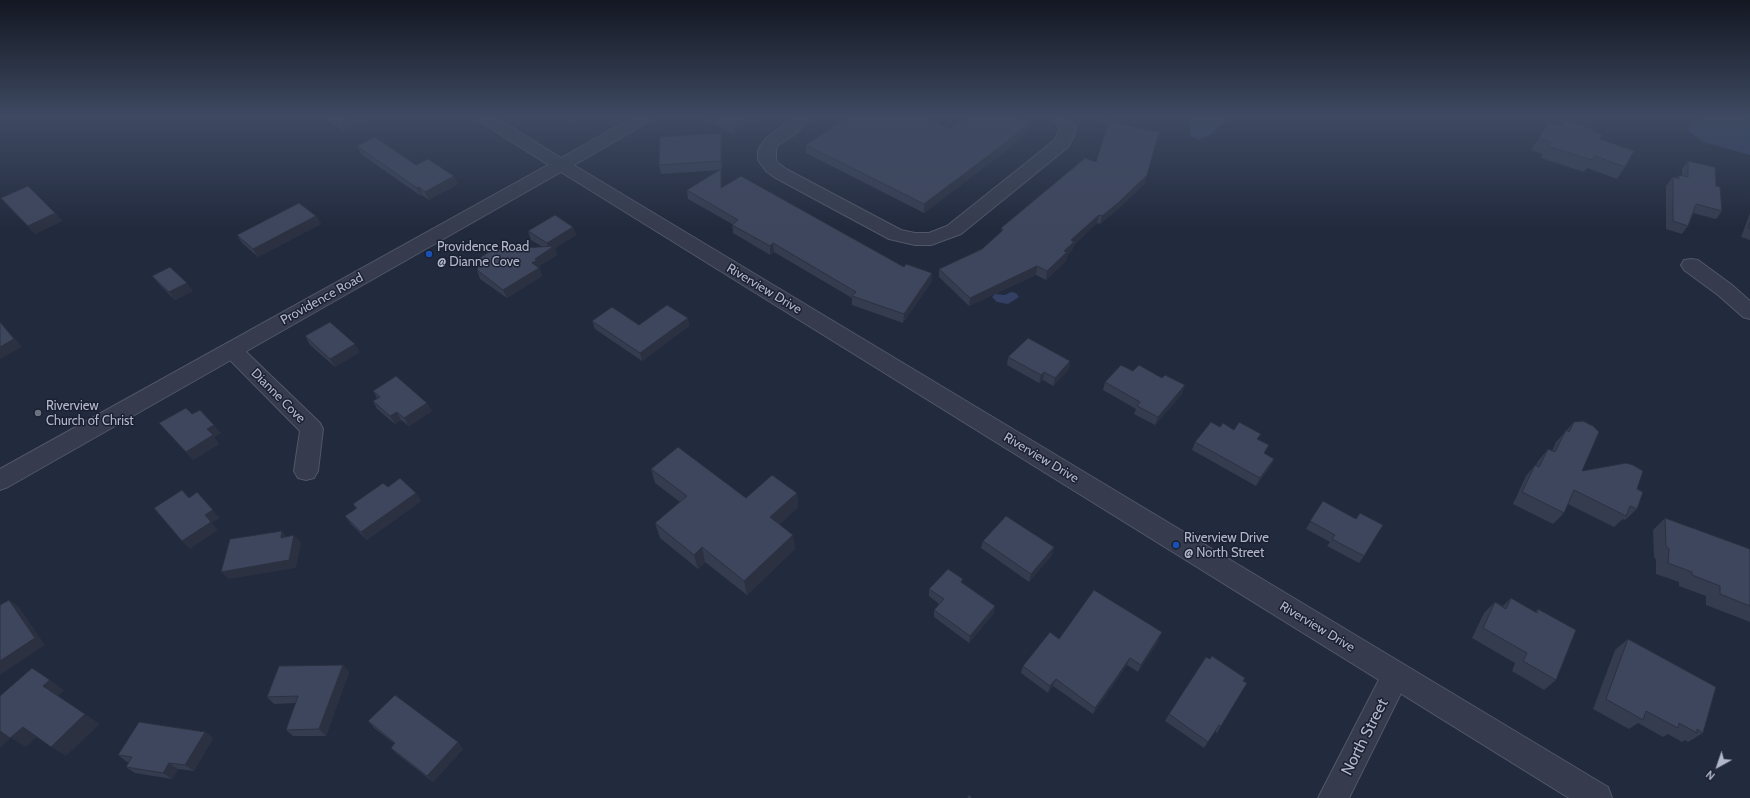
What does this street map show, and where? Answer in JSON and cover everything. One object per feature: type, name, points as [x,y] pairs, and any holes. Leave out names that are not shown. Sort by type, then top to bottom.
[{"type":"street","name":"Riverview Drive","points":[[545,155],[1597,798]]},
{"type":"street","name":"Providence Road","points":[[0,480],[578,155]]},
{"type":"street","points":[[767,155],[767,160],[772,167],[780,173],[896,235],[924,239],[931,239],[954,230],[1047,155]]},
{"type":"street","points":[[1691,265],[1725,290],[1750,312]]},
{"type":"street","name":"Dianne Cove","points":[[232,350],[312,429],[306,471]]},
{"type":"street","name":"North Street","points":[[1333,798],[1396,675]]},
{"type":"water","points":[[1011,292],[1016,293],[1019,297],[1008,304],[997,302],[992,297],[995,294],[1005,295]]},
{"type":"building","points":[[370,155],[402,155],[416,165],[428,159],[454,176],[425,192],[419,187],[417,188]]},
{"type":"building","points":[[659,155],[721,155],[721,161],[659,165]]},
{"type":"building","points":[[826,155],[989,155],[924,204]]},
{"type":"building","points":[[1098,155],[1153,155],[1147,175],[1119,202],[1102,216],[1099,215],[1071,240],[1074,242],[1064,251],[1067,252],[1047,271],[1037,266],[970,298],[939,269],[982,249],[1003,230],[1001,228],[1085,158],[1096,162]]},
{"type":"building","points":[[1577,155],[1632,155],[1625,167],[1595,156],[1592,160]]},
{"type":"building","points":[[1688,161],[1715,167],[1716,186],[1720,187],[1722,211],[1696,204],[1688,226],[1673,221],[1673,177],[1679,179],[1679,175],[1688,177]]},
{"type":"building","points":[[721,169],[721,188],[741,176],[904,267],[906,264],[932,273],[904,314],[852,296],[856,292],[773,243],[770,246],[732,225],[738,220],[687,190]]},
{"type":"building","points":[[28,186],[55,213],[28,226],[1,198]]},
{"type":"building","points":[[299,203],[316,216],[253,249],[237,235]]},
{"type":"building","points":[[555,215],[573,227],[547,243],[528,231]]},
{"type":"building","points":[[554,246],[535,259],[537,260],[532,263],[539,268],[503,290],[477,270],[481,257],[492,250]]},
{"type":"building","points":[[170,267],[187,283],[169,292],[152,276]]},
{"type":"building","points":[[667,305],[688,318],[640,353],[592,321],[612,307],[639,325]]},
{"type":"building","points":[[0,322],[14,339],[0,347]]},
{"type":"building","points":[[330,322],[355,344],[330,359],[305,336]]},
{"type":"building","points":[[1028,338],[1070,361],[1055,378],[1044,372],[1041,375],[1008,357]]},
{"type":"building","points":[[1121,365],[1133,371],[1139,365],[1162,378],[1165,375],[1185,385],[1158,417],[1137,406],[1140,402],[1105,382]]},
{"type":"building","points":[[396,376],[427,403],[404,418],[397,412],[390,416],[373,401],[380,397],[373,391]]},
{"type":"building","points":[[186,408],[192,414],[200,410],[214,425],[207,429],[213,435],[186,452],[159,423]]},
{"type":"building","points":[[1583,421],[1593,426],[1599,432],[1582,471],[1626,463],[1643,471],[1637,489],[1643,492],[1637,509],[1630,506],[1626,516],[1574,490],[1564,513],[1522,492],[1535,465],[1539,467],[1548,449],[1555,452],[1566,430],[1569,432],[1574,422]]},
{"type":"building","points":[[1211,422],[1220,427],[1223,423],[1234,430],[1239,422],[1261,434],[1257,439],[1269,445],[1264,453],[1274,459],[1260,478],[1195,442]]},
{"type":"building","points":[[678,447],[746,498],[772,475],[797,493],[770,517],[793,535],[744,581],[702,547],[694,555],[655,523],[687,496],[651,469]]},
{"type":"building","points":[[400,478],[416,493],[361,532],[345,516],[357,508],[353,504],[383,483],[388,487]]},
{"type":"building","points":[[182,490],[189,498],[197,492],[213,510],[205,515],[211,522],[182,541],[154,508]]},
{"type":"building","points":[[1323,501],[1356,519],[1360,513],[1383,525],[1364,556],[1332,539],[1335,535],[1310,521]]},
{"type":"building","points":[[1006,516],[1054,547],[1031,574],[983,541]]},
{"type":"building","points":[[1665,518],[1750,549],[1750,606],[1720,594],[1720,586],[1692,575],[1692,572],[1668,563],[1669,549],[1666,546]]},
{"type":"building","points":[[282,531],[281,538],[294,535],[289,560],[221,572],[230,539]]},
{"type":"building","points":[[948,569],[963,579],[961,582],[995,606],[970,636],[934,610],[944,599],[929,589]]},
{"type":"building","points":[[1094,590],[1162,632],[1141,665],[1130,658],[1095,708],[1056,679],[1050,686],[1023,666],[1050,632],[1059,639]]},
{"type":"building","points":[[1511,598],[1537,613],[1538,609],[1576,630],[1556,680],[1523,661],[1527,653],[1483,628],[1495,602],[1506,609]]},
{"type":"building","points":[[9,600],[35,638],[0,661],[0,605]]},
{"type":"building","points":[[1628,639],[1716,687],[1703,733],[1697,729],[1697,733],[1679,723],[1678,728],[1646,711],[1643,720],[1606,699]]},
{"type":"building","points":[[1212,656],[1245,678],[1243,681],[1247,683],[1221,726],[1219,725],[1208,742],[1169,714],[1206,657],[1210,659]]},
{"type":"building","points":[[343,665],[319,729],[286,730],[298,696],[267,697],[279,666]]},
{"type":"building","points":[[32,668],[50,680],[43,686],[85,714],[51,747],[23,727],[10,738],[0,731],[0,696]]},
{"type":"building","points":[[395,695],[458,742],[427,776],[391,748],[395,743],[368,721]]},
{"type":"building","points":[[139,722],[205,732],[185,765],[169,763],[163,773],[126,767],[132,757],[118,755]]},
{"type":"place","name":"Providence Road @ Dianne Cove","points":[[429,254]]},
{"type":"place","name":"Riverview Church of Christ","points":[[38,413]]},
{"type":"place","name":"Riverview Drive @ North Street","points":[[1176,545]]}]
